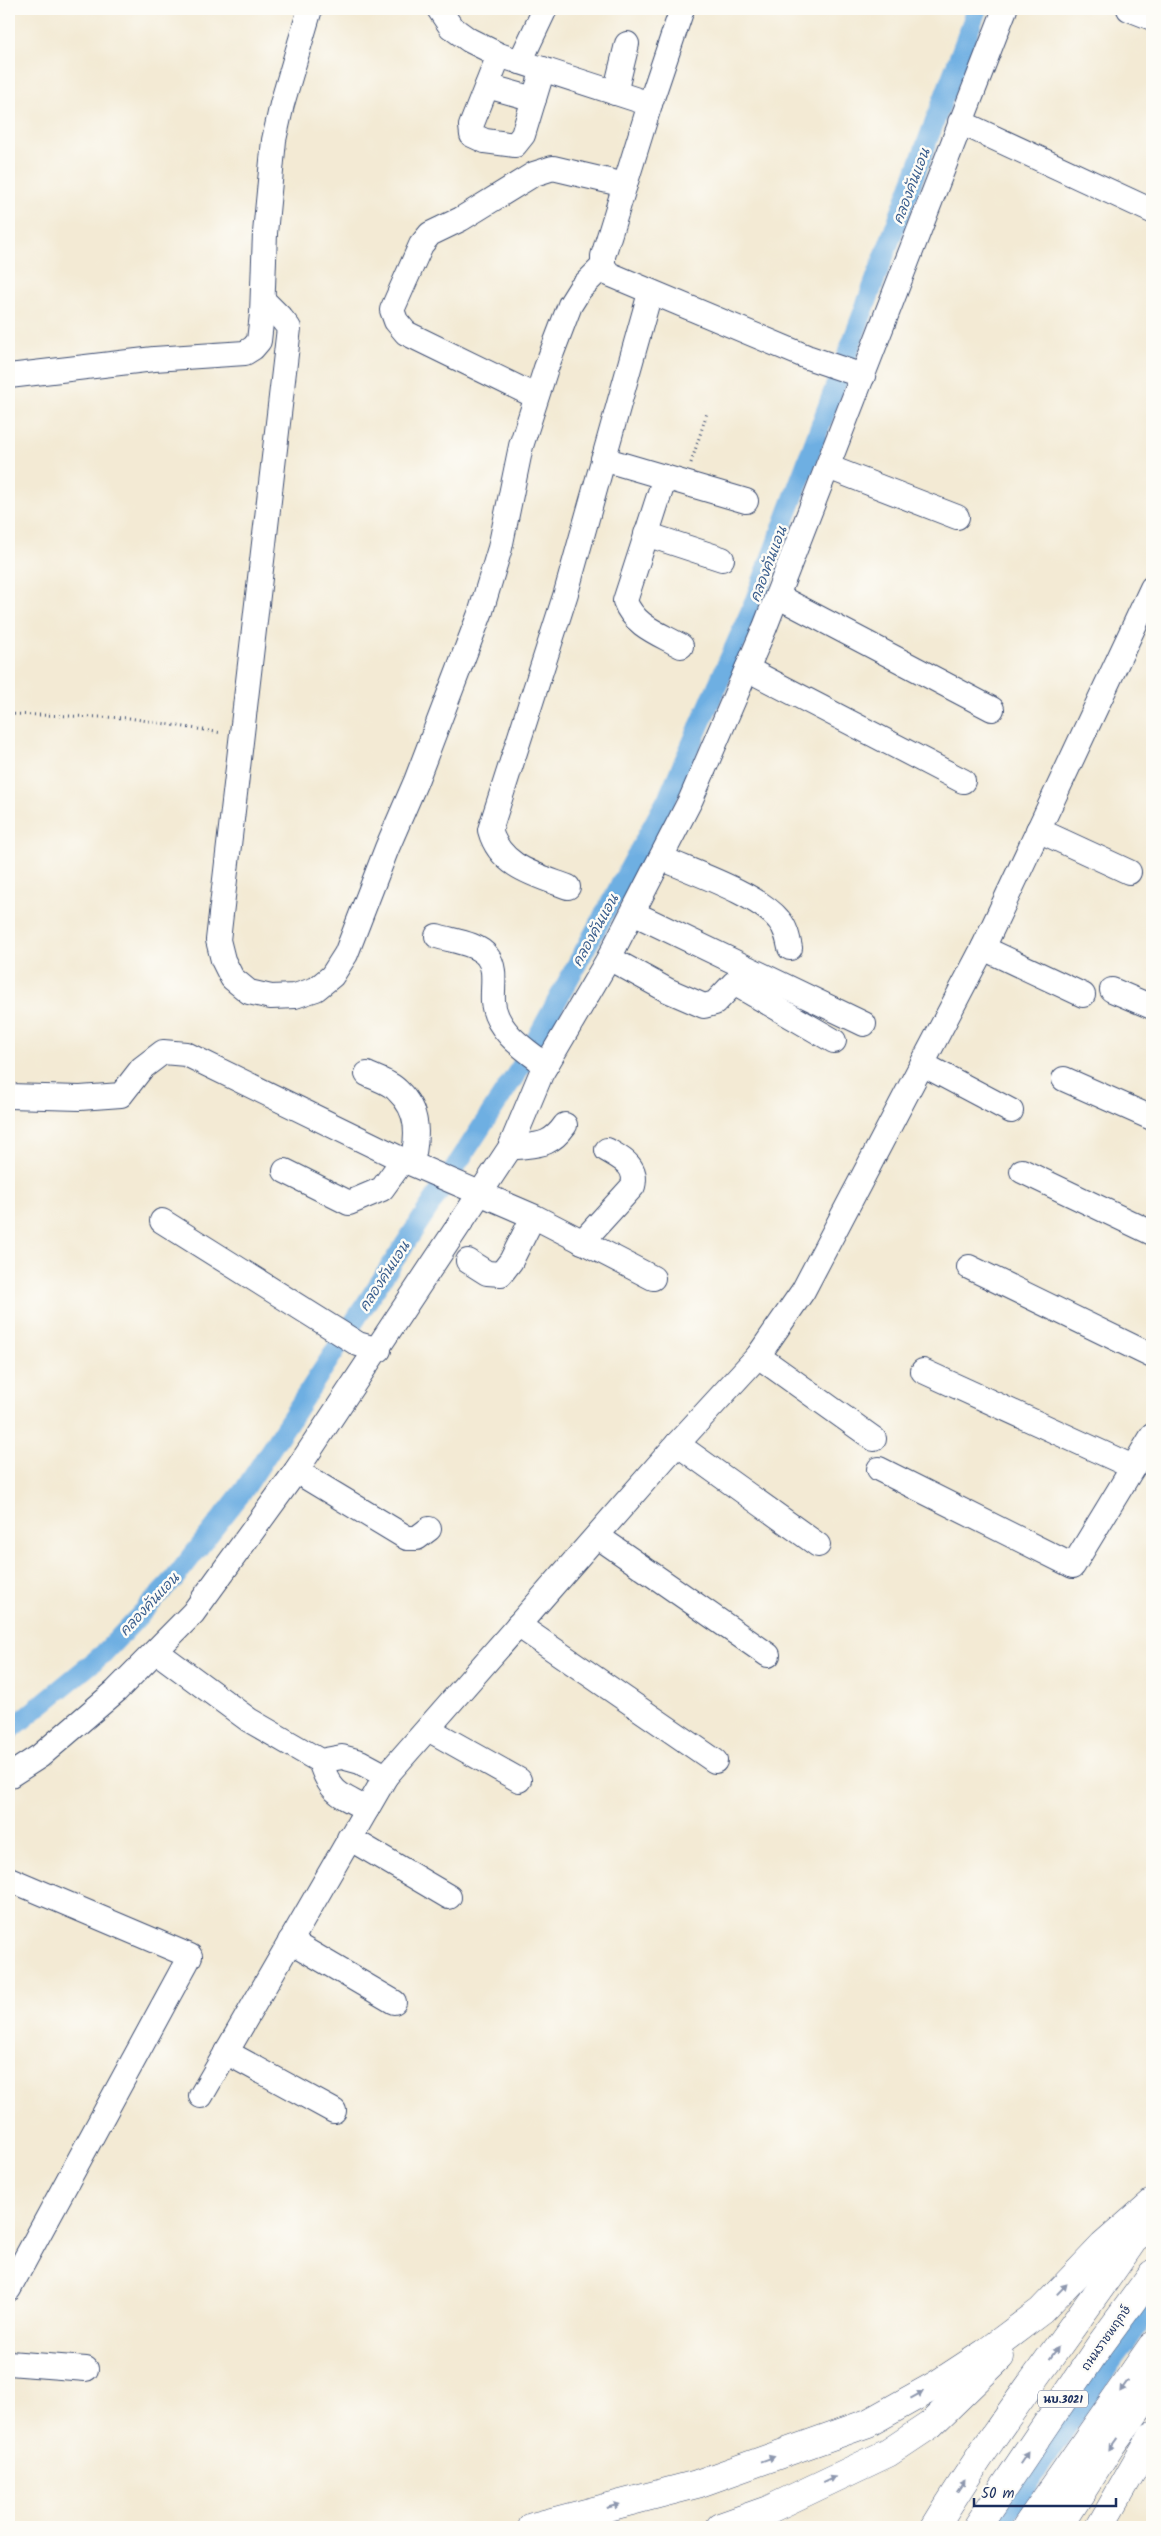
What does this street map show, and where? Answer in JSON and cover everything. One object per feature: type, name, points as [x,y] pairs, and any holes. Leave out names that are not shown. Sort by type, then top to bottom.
[{"type":"main road","points":[[720,2527],[768,2510],[888,2453],[930,2424],[992,2366],[1041,2310],[1103,2246],[1152,2203]]},
{"type":"main road","points":[[935,2527],[1025,2391],[1103,2286],[1152,2212]]},
{"type":"main road","name":"ถนนราชพฤกษ์","points":[[977,2527],[1100,2344],[1152,2274]]},
{"type":"main road","points":[[532,2527],[698,2484],[868,2422],[944,2380],[1041,2310]]},
{"type":"main road","name":"นบ.3021","points":[[1026,2527],[1152,2346]]},
{"type":"main road","points":[[1059,2527],[1112,2444],[1152,2390]]},
{"type":"main road","points":[[1100,2527],[1152,2436]]},
{"type":"street","points":[[9,376],[154,359],[245,352],[253,348],[259,341],[263,300],[265,233],[274,140],[282,104],[310,9]]},
{"type":"street","points":[[439,9],[452,27],[469,40],[509,58],[650,104]]},
{"type":"street","points":[[543,69],[523,135],[515,144],[485,141],[472,135],[471,126],[487,86],[545,9]]},
{"type":"street","points":[[682,9],[650,104],[603,256],[603,266],[609,274],[650,293],[807,358],[856,373]]},
{"type":"street","points":[[9,1776],[40,1756],[116,1691],[157,1652],[193,1613],[296,1471],[368,1347],[510,1148],[540,1060],[609,958],[634,913],[691,799],[777,596],[828,467],[856,373],[1005,9]]},
{"type":"street","points":[[1129,9],[1152,18]]},
{"type":"street","points":[[614,92],[627,44]]},
{"type":"street","points":[[487,86],[534,99]]},
{"type":"street","points":[[960,122],[1152,211]]},
{"type":"street","points":[[536,396],[406,333],[396,321],[392,310],[421,244],[430,234],[460,219],[534,174],[553,168],[625,185]]},
{"type":"street","points":[[263,300],[282,318],[288,328],[218,940],[223,960],[232,978],[249,992],[271,997],[295,996],[316,990],[332,976],[346,954],[387,848],[416,781],[481,611],[500,548],[522,446],[536,396],[570,305],[580,289],[603,266]]},
{"type":"street","points":[[568,887],[528,872],[506,860],[494,843],[490,830],[566,593],[650,293]]},
{"type":"street","points":[[603,459],[746,501]]},
{"type":"street","points":[[828,467],[957,517]]},
{"type":"street","points":[[674,480],[646,534],[625,601],[629,612],[642,625],[681,646]]},
{"type":"street","points":[[646,534],[722,559]]},
{"type":"street","points":[[201,2096],[386,1776],[677,1444],[758,1356],[803,1291],[924,1065],[983,948],[1152,588]]},
{"type":"street","points":[[777,596],[992,709]]},
{"type":"street","points":[[747,669],[963,781]]},
{"type":"street","points":[[1038,830],[1128,872]]},
{"type":"street","points":[[662,858],[734,890],[772,912],[787,933],[790,948]]},
{"type":"street","points":[[634,913],[864,1024]]},
{"type":"street","points":[[437,936],[474,947],[486,954],[492,964],[493,1003],[498,1021],[509,1035],[540,1060]]},
{"type":"street","points":[[983,948],[1083,995]]},
{"type":"street","points":[[609,958],[666,990],[704,1006],[715,1003],[734,983],[834,1041]]},
{"type":"street","points":[[1112,990],[1152,1007]]},
{"type":"street","points":[[9,1096],[80,1098],[120,1095],[142,1068],[163,1052],[186,1054],[412,1163],[533,1216],[653,1278]]},
{"type":"street","points":[[924,1065],[1011,1111]]},
{"type":"street","points":[[285,1171],[349,1203],[382,1189],[412,1163],[418,1137],[414,1112],[398,1089],[367,1074]]},
{"type":"street","points":[[1064,1079],[1152,1118]]},
{"type":"street","points":[[510,1148],[544,1144],[556,1137],[565,1125]]},
{"type":"street","points":[[582,1242],[633,1186],[635,1177],[633,1169],[628,1163],[607,1150]]},
{"type":"street","points":[[1022,1171],[1152,1233]]},
{"type":"street","points":[[468,1261],[487,1273],[500,1274],[511,1261],[533,1216]]},
{"type":"street","points":[[162,1221],[333,1328],[368,1347]]},
{"type":"street","points":[[969,1267],[1152,1356]]},
{"type":"street","points":[[758,1356],[874,1439]]},
{"type":"street","points":[[879,1470],[1073,1566],[1146,1452],[923,1371]]},
{"type":"street","points":[[677,1444],[818,1545]]},
{"type":"street","points":[[296,1471],[407,1538],[417,1538],[429,1529]]},
{"type":"street","points":[[597,1536],[768,1655]]},
{"type":"street","points":[[518,1625],[715,1761]]},
{"type":"street","points":[[157,1652],[249,1720],[320,1761],[342,1757],[360,1762],[386,1776]]},
{"type":"street","points":[[428,1729],[519,1780]]},
{"type":"street","points":[[320,1761],[327,1783],[344,1797],[366,1809]]},
{"type":"street","points":[[349,1838],[449,1897]]},
{"type":"street","points":[[9,2289],[190,1956],[10,1883]]},
{"type":"street","points":[[290,1941],[394,2002]]},
{"type":"street","points":[[226,2052],[334,2110]]},
{"type":"street","points":[[9,2363],[86,2369]]},
{"type":"path","points":[[674,480],[707,413]]},
{"type":"path","points":[[9,714],[128,718],[241,736]]},
{"type":"waterway","name":"คลองคันแอน","points":[[9,1731],[103,1654],[174,1579],[244,1490],[522,1065],[668,797],[753,605],[977,9]]},
{"type":"waterway","points":[[998,2527],[1115,2357],[1152,2308]]}]
